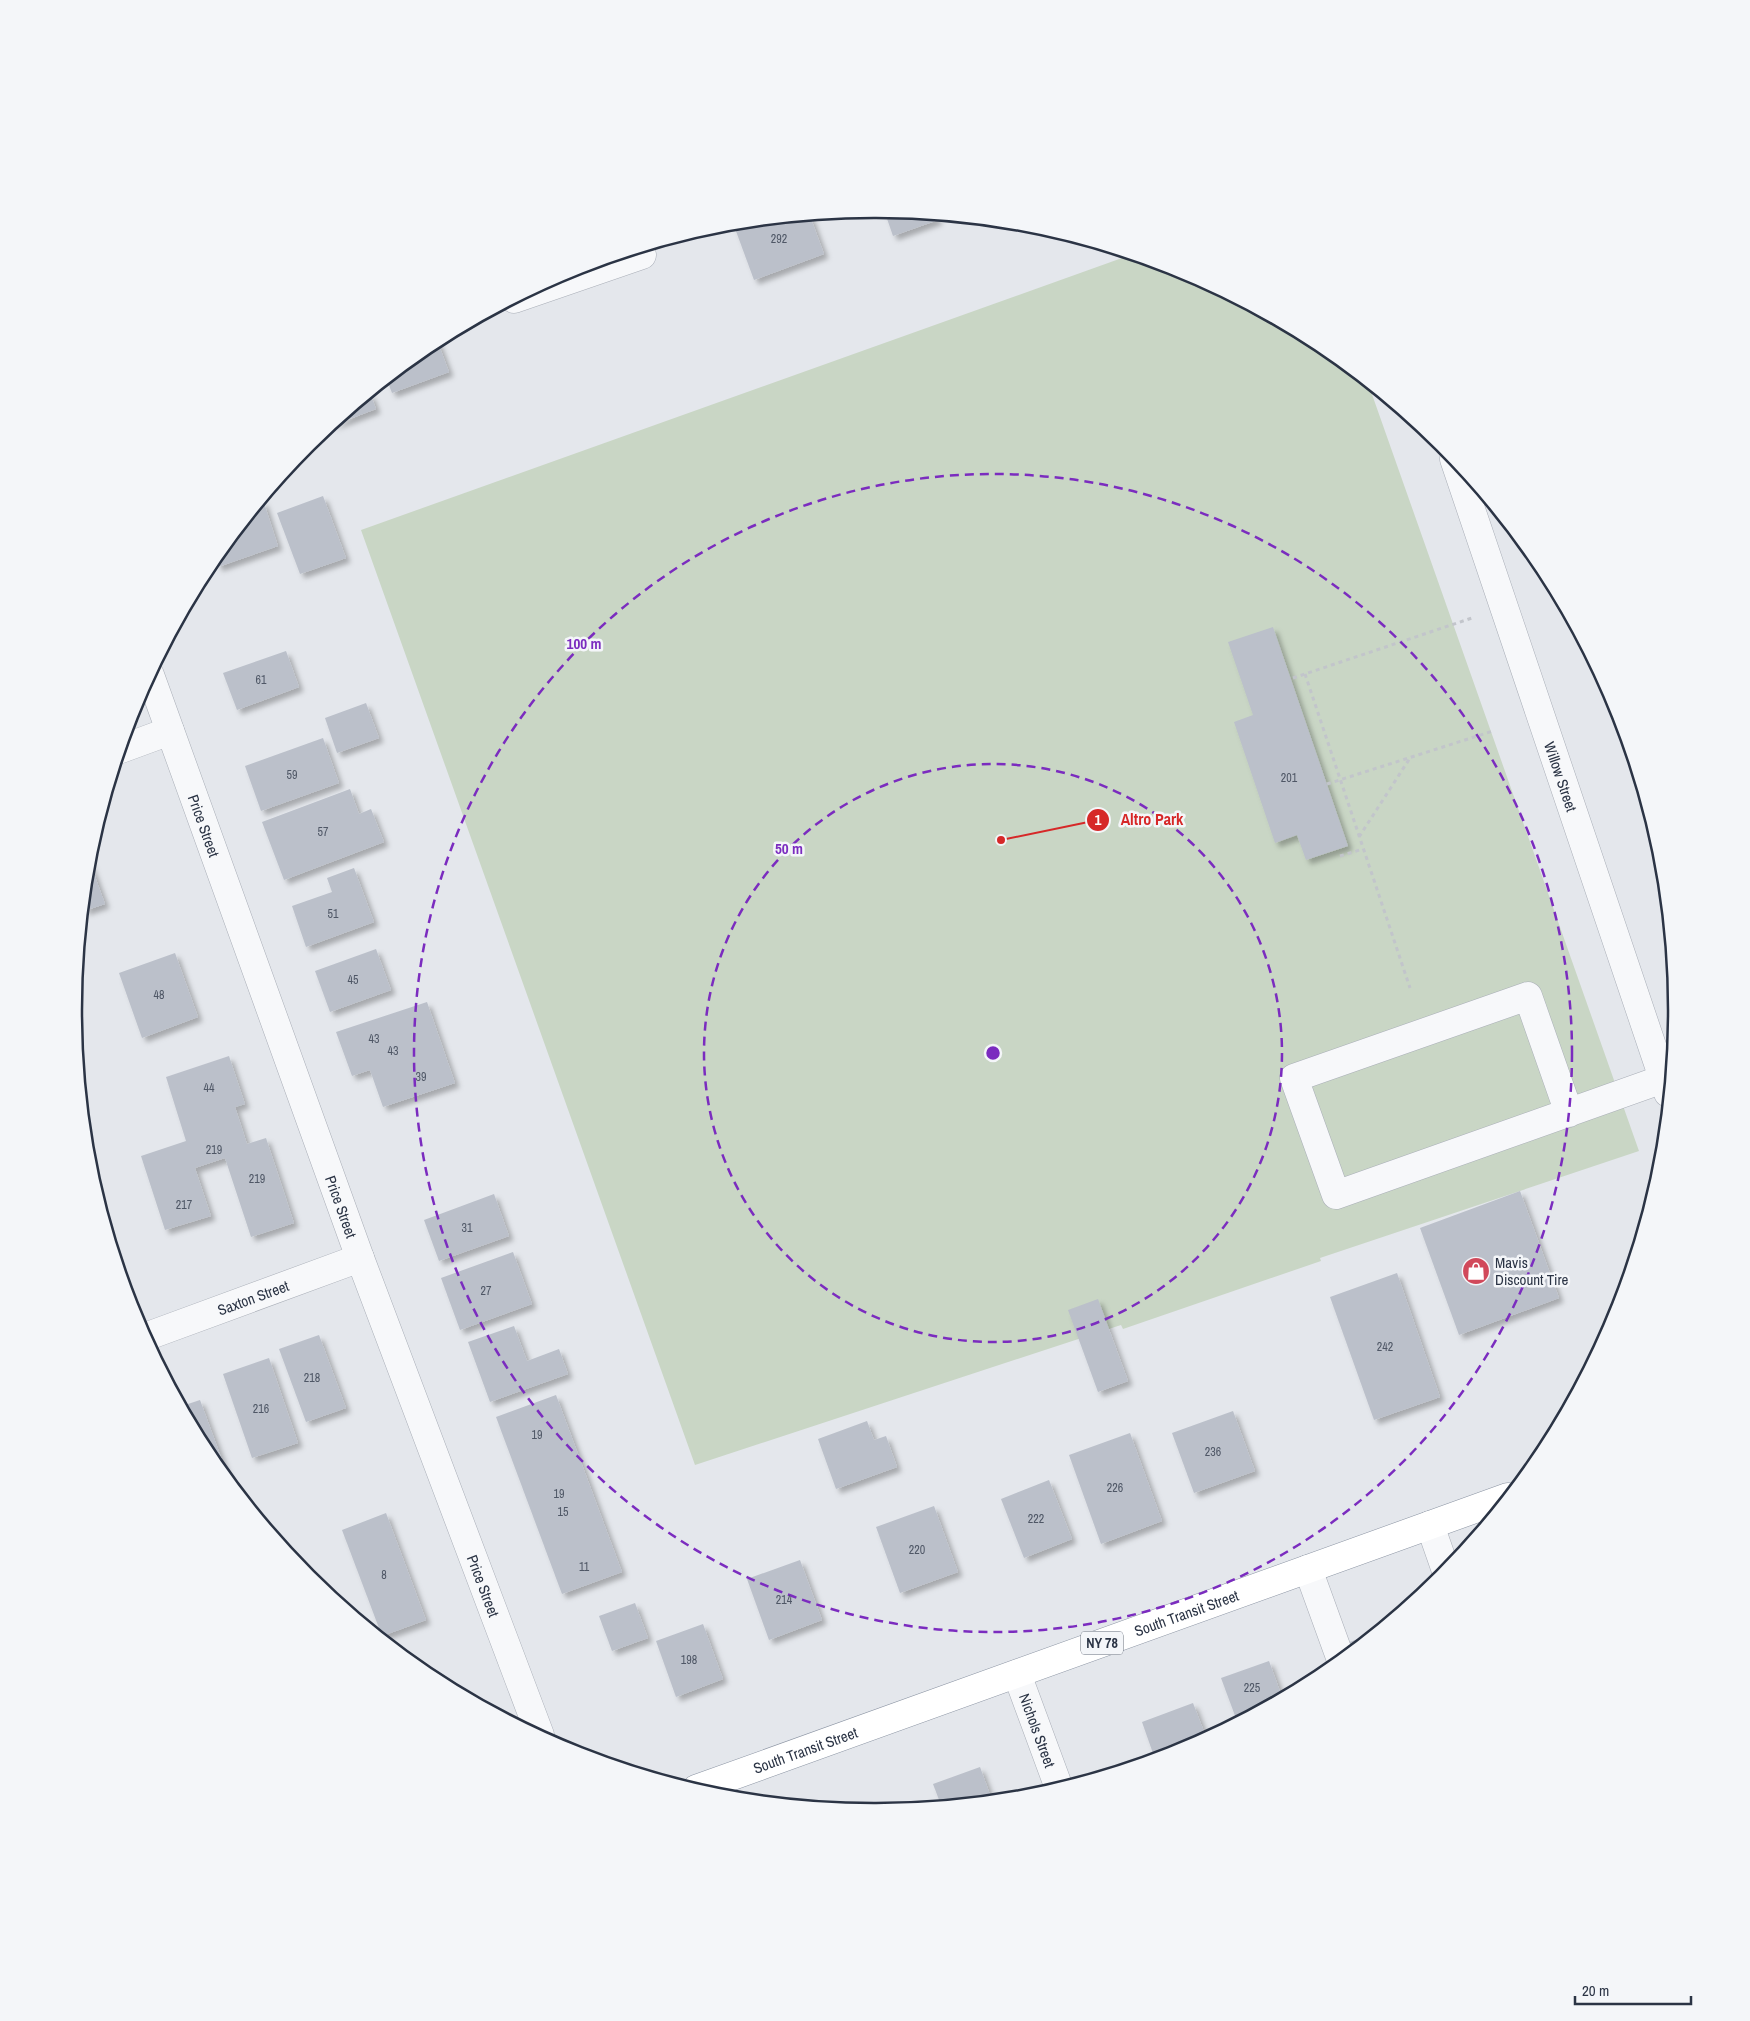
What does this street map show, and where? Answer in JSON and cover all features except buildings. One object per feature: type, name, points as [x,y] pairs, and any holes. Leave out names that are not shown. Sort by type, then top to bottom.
[{"type":"highway","name":"South Transit Street","points":[[709,1785],[1499,1499]]},
{"type":"street","points":[[560,284],[642,256],[641,254]]},
{"type":"street","name":"Willow Street","points":[[1460,476],[1664,1081]]},
{"type":"street","name":"Price Street","points":[[153,684],[360,1258],[537,1727]]},
{"type":"street","points":[[129,746],[170,731]]},
{"type":"street","points":[[1569,1113],[1528,996],[1294,1078],[1336,1195],[1569,1113],[1664,1087]]},
{"type":"street","name":"Saxton Street","points":[[152,1334],[360,1258]]},
{"type":"street","points":[[1430,1525],[1443,1563]]},
{"type":"street","points":[[1308,1569],[1338,1652]]},
{"type":"street","name":"Nichols Street","points":[[1017,1674],[1057,1782]]},
{"type":"path","points":[[1293,678],[1472,618]]},
{"type":"path","points":[[1305,674],[1410,988]]},
{"type":"path","points":[[1327,784],[1493,731]]},
{"type":"path","points":[[1359,838],[1410,758]]},
{"type":"path","points":[[1340,856],[1363,849]]},
{"type":"green space","points":[[1122,258],[1178,278],[1226,300],[1271,324],[1315,352],[1372,394],[1639,1151],[1320,1258],[1321,1261],[1123,1329],[1121,1325],[695,1465],[361,530]]},
{"type":"place","name":"Altro Park","points":[[1001,840]]},
{"type":"place","name":"Mavis Discount Tire","points":[[1476,1271]]}]
